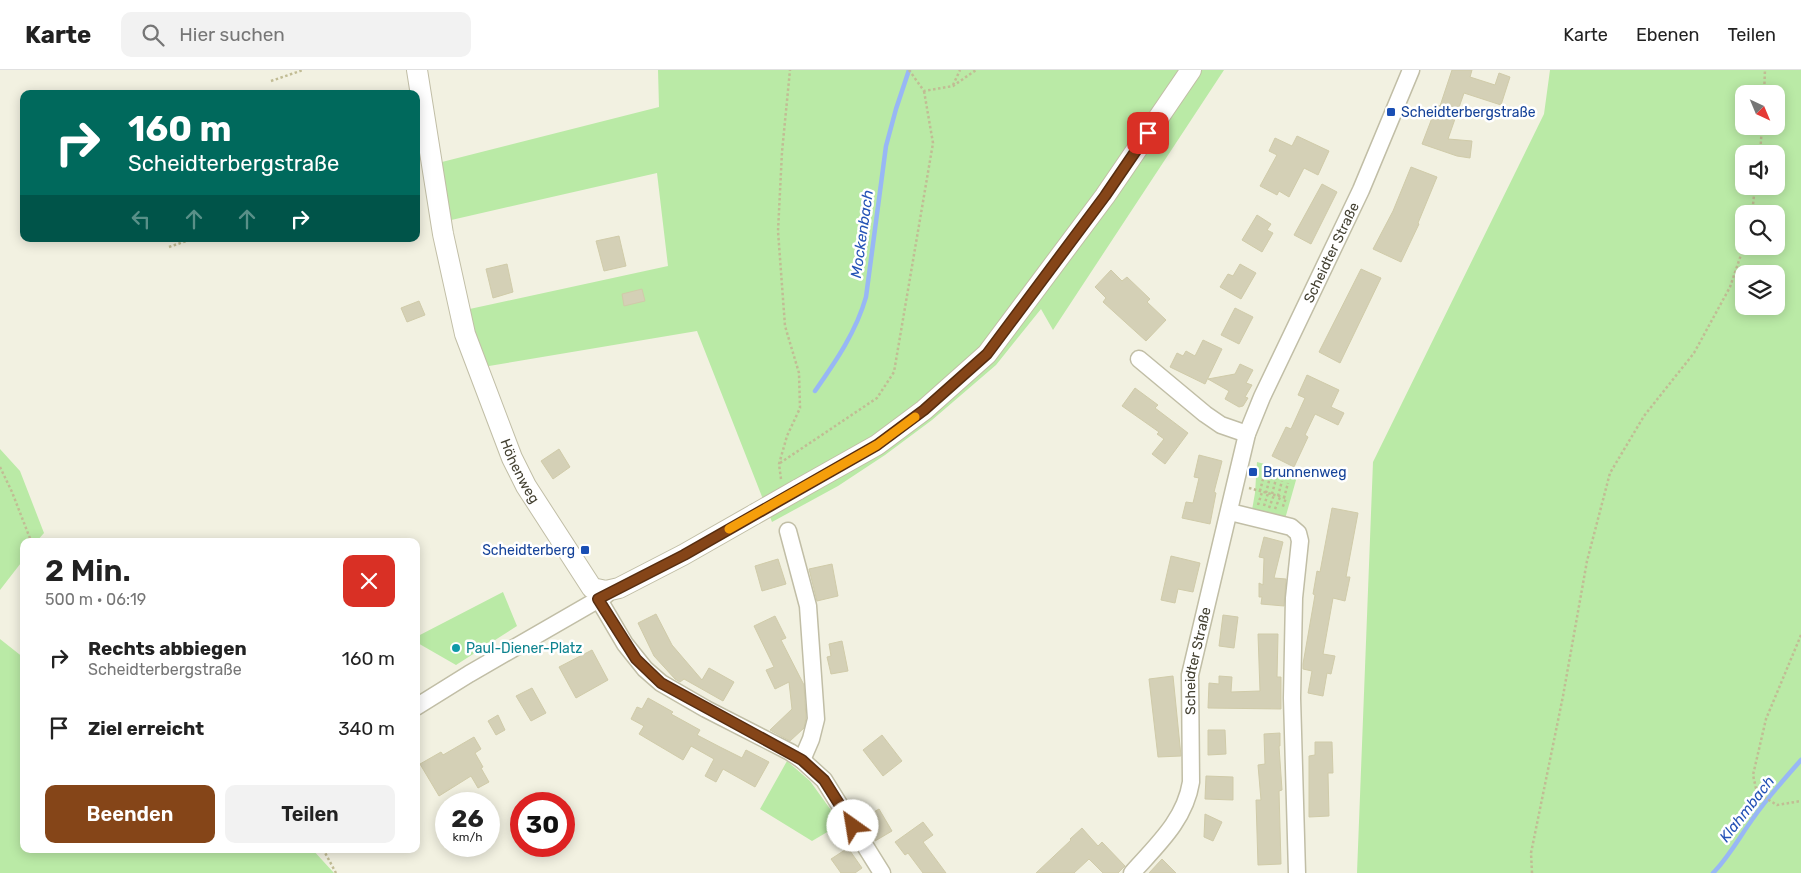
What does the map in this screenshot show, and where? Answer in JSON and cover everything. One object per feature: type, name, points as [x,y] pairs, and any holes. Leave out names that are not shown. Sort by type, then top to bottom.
[{"type":"street","name":"Höhenweg","points":[[417,70],[443,234],[465,334],[512,458],[526,486],[636,659],[661,683],[802,760],[824,780],[882,873]]},
{"type":"street","points":[[420,705],[595,594],[619,588],[684,555],[755,514],[789,486],[877,445],[924,410],[987,354],[1105,196],[1191,70]]},
{"type":"street","name":"Scheidter Straße","points":[[1132,873],[1178,820],[1189,794],[1191,782],[1190,675],[1247,434],[1262,397],[1361,190],[1411,70]]},
{"type":"street","points":[[1139,359],[1205,414],[1221,425],[1247,434]]},
{"type":"street","points":[[1230,512],[1291,527],[1298,533],[1300,541],[1294,598],[1292,698],[1297,873]]},
{"type":"street","points":[[788,530],[808,606],[816,719],[812,739],[802,760]]},
{"type":"path","points":[[271,80],[303,70]]},
{"type":"path","points":[[789,486],[779,464],[787,436],[800,408],[799,373],[785,326],[778,231],[782,152],[790,70]]},
{"type":"path","points":[[779,464],[877,398],[894,372],[933,143],[924,91],[909,70]]},
{"type":"path","points":[[953,86],[960,70]]},
{"type":"path","points":[[924,91],[953,86],[976,70]]},
{"type":"path","points":[[1764,85],[1765,70]]},
{"type":"path","points":[[169,247],[183,242]]},
{"type":"path","points":[[1532,873],[1530,853],[1563,696],[1587,561],[1610,473],[1644,416],[1694,353],[1730,287],[1741,255]]},
{"type":"path","points":[[0,467],[30,538]]},
{"type":"path","points":[[1264,475],[1264,506]]},
{"type":"path","points":[[0,477],[4,476]]},
{"type":"path","points":[[1258,505],[1270,477]]},
{"type":"path","points":[[1270,508],[1276,479]]},
{"type":"path","points":[[1281,497],[1282,481]]},
{"type":"path","points":[[1275,509],[1288,483]]},
{"type":"path","points":[[1255,490],[1286,498],[1281,510]]},
{"type":"path","points":[[1801,635],[1766,719],[1753,775],[1757,793],[1777,805],[1801,801]]},
{"type":"path","points":[[325,853],[336,873]]},
{"type":"green space","points":[[658,70],[1224,70],[1053,330],[1041,309],[996,365],[932,420],[885,455],[838,486],[772,522],[697,331],[483,367],[465,310],[668,266],[657,173],[447,221],[438,163],[659,107]]},
{"type":"green space","points":[[1550,70],[1801,70],[1801,873],[1357,873],[1373,462],[1544,114]]},
{"type":"green space","points":[[0,449],[20,471],[44,533],[40,538],[20,538],[20,564],[0,590]]},
{"type":"green space","points":[[1257,462],[1298,473],[1285,519],[1252,510]]},
{"type":"green space","points":[[503,592],[517,626],[456,665],[420,644],[420,635]]},
{"type":"green space","points":[[0,639],[20,655],[20,853],[316,853],[334,873],[0,873]]},
{"type":"green space","points":[[787,761],[810,781],[841,824],[812,841],[760,809]]},
{"type":"building","points":[[1452,70],[1472,70],[1470,77],[1495,85],[1499,73],[1510,77],[1501,105],[1464,93],[1448,139],[1472,141],[1470,158],[1457,156],[1422,144],[1437,105],[1440,106]]},
{"type":"building","points":[[1297,136],[1329,151],[1318,175],[1304,168],[1289,197],[1279,191],[1277,195],[1260,186],[1277,155],[1269,151],[1275,138],[1292,146]]},
{"type":"building","points":[[1411,167],[1437,177],[1419,224],[1401,262],[1373,249],[1393,211]]},
{"type":"building","points":[[1322,184],[1337,192],[1311,244],[1294,235]]},
{"type":"building","points":[[1257,215],[1271,224],[1267,230],[1273,233],[1262,252],[1242,240]]},
{"type":"building","points":[[619,236],[626,266],[604,271],[596,241]]},
{"type":"building","points":[[507,264],[513,292],[493,298],[486,269]]},
{"type":"building","points":[[1240,264],[1256,273],[1241,299],[1220,287],[1228,274],[1233,276]]},
{"type":"building","points":[[1361,269],[1381,278],[1340,363],[1319,352]]},
{"type":"building","points":[[1111,270],[1122,281],[1127,277],[1150,299],[1147,302],[1166,320],[1146,341],[1103,302],[1106,298],[1095,287]]},
{"type":"building","points":[[642,289],[645,301],[624,306],[622,294]]},
{"type":"building","points":[[419,301],[425,315],[407,322],[401,308]]},
{"type":"building","points":[[1235,308],[1253,317],[1239,344],[1221,335]]},
{"type":"building","points":[[1203,340],[1222,349],[1205,384],[1170,367],[1177,353],[1183,356],[1186,351],[1195,356]]},
{"type":"building","points":[[1240,364],[1253,370],[1246,383],[1252,385],[1245,397],[1248,398],[1243,406],[1239,407],[1225,399],[1229,391],[1208,379],[1235,374]]},
{"type":"building","points":[[1307,375],[1339,390],[1331,407],[1344,413],[1338,425],[1315,414],[1305,435],[1308,437],[1294,467],[1272,456],[1286,427],[1291,429],[1305,398],[1298,395]]},
{"type":"building","points":[[1135,388],[1158,405],[1155,408],[1188,433],[1165,464],[1152,454],[1164,439],[1157,434],[1159,432],[1122,406]]},
{"type":"building","points":[[559,449],[570,467],[553,479],[541,461]]},
{"type":"building","points":[[1199,455],[1222,461],[1214,492],[1216,493],[1210,524],[1182,518],[1186,502],[1193,503],[1199,478],[1194,477]]},
{"type":"building","points":[[1332,508],[1358,513],[1346,577],[1350,577],[1345,601],[1333,598],[1323,654],[1335,656],[1331,674],[1327,673],[1323,696],[1308,693],[1312,671],[1303,669],[1303,664],[1315,595],[1313,594],[1317,571],[1320,572]]},
{"type":"building","points":[[1264,537],[1283,542],[1274,578],[1286,579],[1284,606],[1261,604],[1262,597],[1259,597],[1259,583],[1263,585],[1264,558],[1259,557]]},
{"type":"building","points":[[1171,556],[1200,563],[1193,592],[1178,589],[1175,603],[1161,600]]},
{"type":"building","points":[[778,559],[786,584],[762,591],[755,566]]},
{"type":"building","points":[[832,564],[838,596],[817,601],[809,569]]},
{"type":"building","points":[[656,614],[672,645],[702,680],[709,668],[734,682],[723,701],[684,679],[680,682],[675,679],[654,656],[638,623]]},
{"type":"building","points":[[1223,615],[1238,617],[1234,648],[1219,646]]},
{"type":"building","points":[[775,616],[786,638],[781,640],[804,685],[806,718],[804,728],[790,741],[770,730],[792,709],[789,682],[775,689],[766,670],[774,667],[754,626]]},
{"type":"building","points":[[1258,634],[1278,634],[1277,677],[1281,677],[1281,709],[1208,708],[1209,683],[1219,684],[1219,676],[1232,677],[1231,692],[1260,691]]},
{"type":"building","points":[[842,641],[848,671],[831,674],[827,657],[831,656],[829,644]]},
{"type":"building","points":[[592,650],[608,680],[576,698],[559,667]]},
{"type":"building","points":[[1173,676],[1181,756],[1158,757],[1149,679]]},
{"type":"building","points":[[532,688],[546,713],[531,721],[516,696]]},
{"type":"building","points":[[648,698],[673,712],[671,714],[700,730],[697,735],[742,758],[746,750],[769,762],[755,787],[723,769],[716,782],[705,776],[714,759],[691,746],[683,760],[639,734],[644,726],[631,719],[637,707],[642,709]]},
{"type":"building","points":[[498,715],[505,730],[496,735],[488,721]]},
{"type":"building","points":[[1208,730],[1225,730],[1226,754],[1208,755]]},
{"type":"building","points":[[1280,733],[1282,790],[1279,791],[1281,864],[1258,865],[1256,800],[1261,800],[1258,765],[1265,764],[1264,734]]},
{"type":"building","points":[[882,735],[902,761],[883,776],[863,750]]},
{"type":"building","points":[[474,737],[481,749],[475,753],[489,782],[478,788],[471,776],[445,792],[437,792],[420,764],[441,752],[443,755]]},
{"type":"building","points":[[1315,742],[1332,742],[1333,773],[1328,773],[1329,816],[1309,817],[1309,756],[1315,755]]},
{"type":"building","points":[[1206,776],[1233,777],[1233,800],[1205,799]]},
{"type":"building","points":[[879,809],[892,831],[875,841],[862,819]]},
{"type":"building","points":[[1205,814],[1222,822],[1213,841],[1204,837]]},
{"type":"building","points":[[923,822],[933,835],[923,842],[946,873],[923,873],[908,853],[905,855],[895,842]]},
{"type":"building","points":[[1082,828],[1098,846],[1102,842],[1125,866],[1118,873],[1103,873],[1089,859],[1074,873],[1036,873],[1071,840]]},
{"type":"building","points":[[848,848],[862,868],[855,873],[841,873],[831,859]]},
{"type":"building","points":[[1162,859],[1176,873],[1149,873]]},
{"type":"waterway","name":"Mockenbach","points":[[815,391],[851,334],[866,297],[886,146],[909,70]]},
{"type":"waterway","name":"Klahmbach","points":[[1713,873],[1765,802],[1801,760]]},
{"type":"slow traffic","points":[[729,529],[877,445],[915,417]]},
{"type":"place","name":"Scheidterbergstraße","points":[[1391,112]]},
{"type":"place","name":"Brunnenweg","points":[[1253,472]]},
{"type":"place","name":"Scheidterberg","points":[[585,550]]},
{"type":"place","name":"Paul-Diener-Platz","points":[[456,648]]},
{"type":"route","points":[[853,826],[824,780],[813,768],[790,752],[706,709],[661,683],[645,669],[625,644],[598,599],[684,555],[877,445],[924,410],[987,354],[1105,196],[1148,133]]}]
